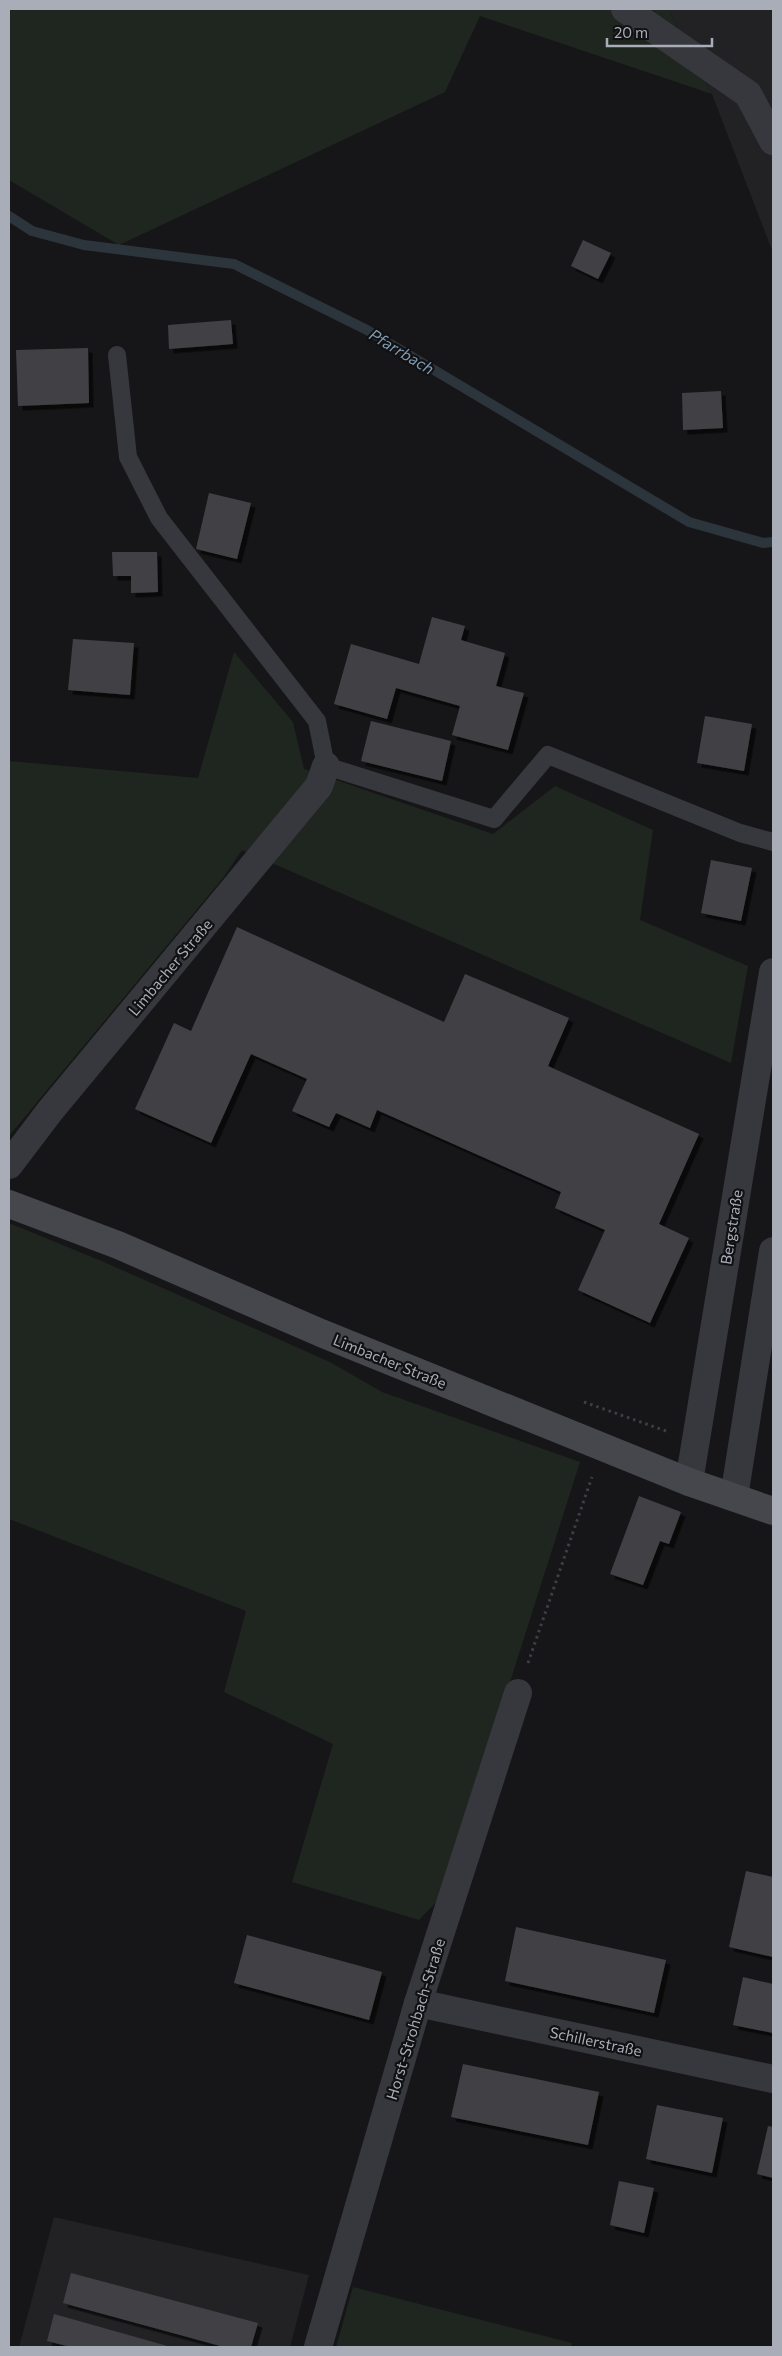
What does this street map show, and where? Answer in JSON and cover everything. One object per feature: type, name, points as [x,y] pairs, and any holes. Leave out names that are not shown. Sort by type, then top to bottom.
[{"type":"street","points":[[624,9],[748,94],[773,140]]},
{"type":"street","name":"Limbacher Straße","points":[[9,1166],[50,1111],[319,786],[326,766]]},
{"type":"street","name":"Bergstraße","points":[[690,1482],[773,972]]},
{"type":"street","name":"Limbacher Straße","points":[[9,1204],[118,1245],[321,1333],[690,1482],[773,1511]]},
{"type":"street","points":[[734,1497],[773,1251]]},
{"type":"street","name":"Horst-Strohbach-Straße","points":[[318,2347],[418,2003],[518,1693]]},
{"type":"street","name":"Schillerstraße","points":[[418,2003],[773,2079]]},
{"type":"lane","points":[[117,354],[128,457],[159,518],[317,720],[326,766],[494,819],[548,755],[740,833],[773,842]]},
{"type":"path","points":[[518,1693],[602,1445]]},
{"type":"shaded area","points":[[9,9],[668,9],[712,94],[480,16],[445,92],[119,245],[9,180]]},
{"type":"shaded area","points":[[668,9],[773,9],[773,253],[712,94]]},
{"type":"shaded area","points":[[234,652],[293,722],[304,769],[493,834],[555,786],[653,830],[640,920],[748,966],[731,1063],[242,850],[223,878],[9,1136],[9,761],[198,778]]},
{"type":"shaded area","points":[[9,1223],[104,1262],[330,1362],[382,1392],[580,1462],[442,1896],[419,1920],[292,1882],[333,1744],[224,1692],[246,1611],[9,1519]]},
{"type":"shaded area","points":[[54,2217],[309,2275],[290,2347],[19,2347]]},
{"type":"shaded area","points":[[353,2287],[572,2343],[571,2347],[336,2347]]},
{"type":"building","points":[[583,240],[611,253],[598,279],[571,266]]},
{"type":"building","points":[[231,320],[233,344],[169,349],[168,325]]},
{"type":"building","points":[[88,348],[89,403],[18,406],[16,350]]},
{"type":"building","points":[[721,391],[723,428],[683,430],[682,393]]},
{"type":"building","points":[[209,493],[251,503],[237,559],[196,549]]},
{"type":"building","points":[[112,552],[157,552],[158,592],[131,593],[131,576],[113,576]]},
{"type":"building","points":[[432,617],[465,626],[461,640],[505,653],[496,686],[524,693],[508,750],[452,735],[460,706],[396,688],[387,719],[334,704],[351,644],[419,664]]},
{"type":"building","points":[[73,639],[134,643],[130,695],[68,690]]},
{"type":"building","points":[[705,716],[752,724],[744,771],[697,763]]},
{"type":"building","points":[[371,721],[451,741],[442,781],[361,761]]},
{"type":"building","points":[[711,860],[752,868],[741,921],[701,913]]},
{"type":"building","points":[[237,927],[444,1022],[465,974],[569,1018],[548,1066],[699,1134],[659,1224],[689,1238],[650,1323],[578,1290],[605,1230],[555,1208],[561,1192],[377,1110],[370,1128],[336,1113],[329,1127],[292,1111],[307,1079],[251,1054],[211,1143],[135,1109],[174,1023],[191,1031]]},
{"type":"building","points":[[639,1496],[681,1512],[669,1544],[660,1541],[643,1585],[610,1574]]},
{"type":"building","points":[[746,1871],[773,1877],[773,1957],[729,1947]]},
{"type":"building","points":[[516,1927],[666,1960],[654,2013],[505,1981]]},
{"type":"building","points":[[247,1935],[382,1972],[369,2020],[234,1983]]},
{"type":"building","points":[[743,1977],[773,1984],[773,2033],[733,2025]]},
{"type":"building","points":[[463,2064],[599,2092],[588,2145],[451,2117]]},
{"type":"building","points":[[657,2105],[723,2118],[712,2173],[646,2159]]},
{"type":"building","points":[[768,2126],[773,2127],[773,2178],[757,2174]]},
{"type":"building","points":[[619,2181],[654,2188],[644,2233],[610,2225]]},
{"type":"building","points":[[71,2273],[258,2323],[251,2347],[224,2347],[63,2303]]},
{"type":"building","points":[[54,2314],[171,2347],[71,2347],[47,2341]]},
{"type":"waterway","name":"Pfarrbach","points":[[9,216],[32,231],[84,245],[234,264],[367,330],[689,522],[763,543],[773,542]]}]
